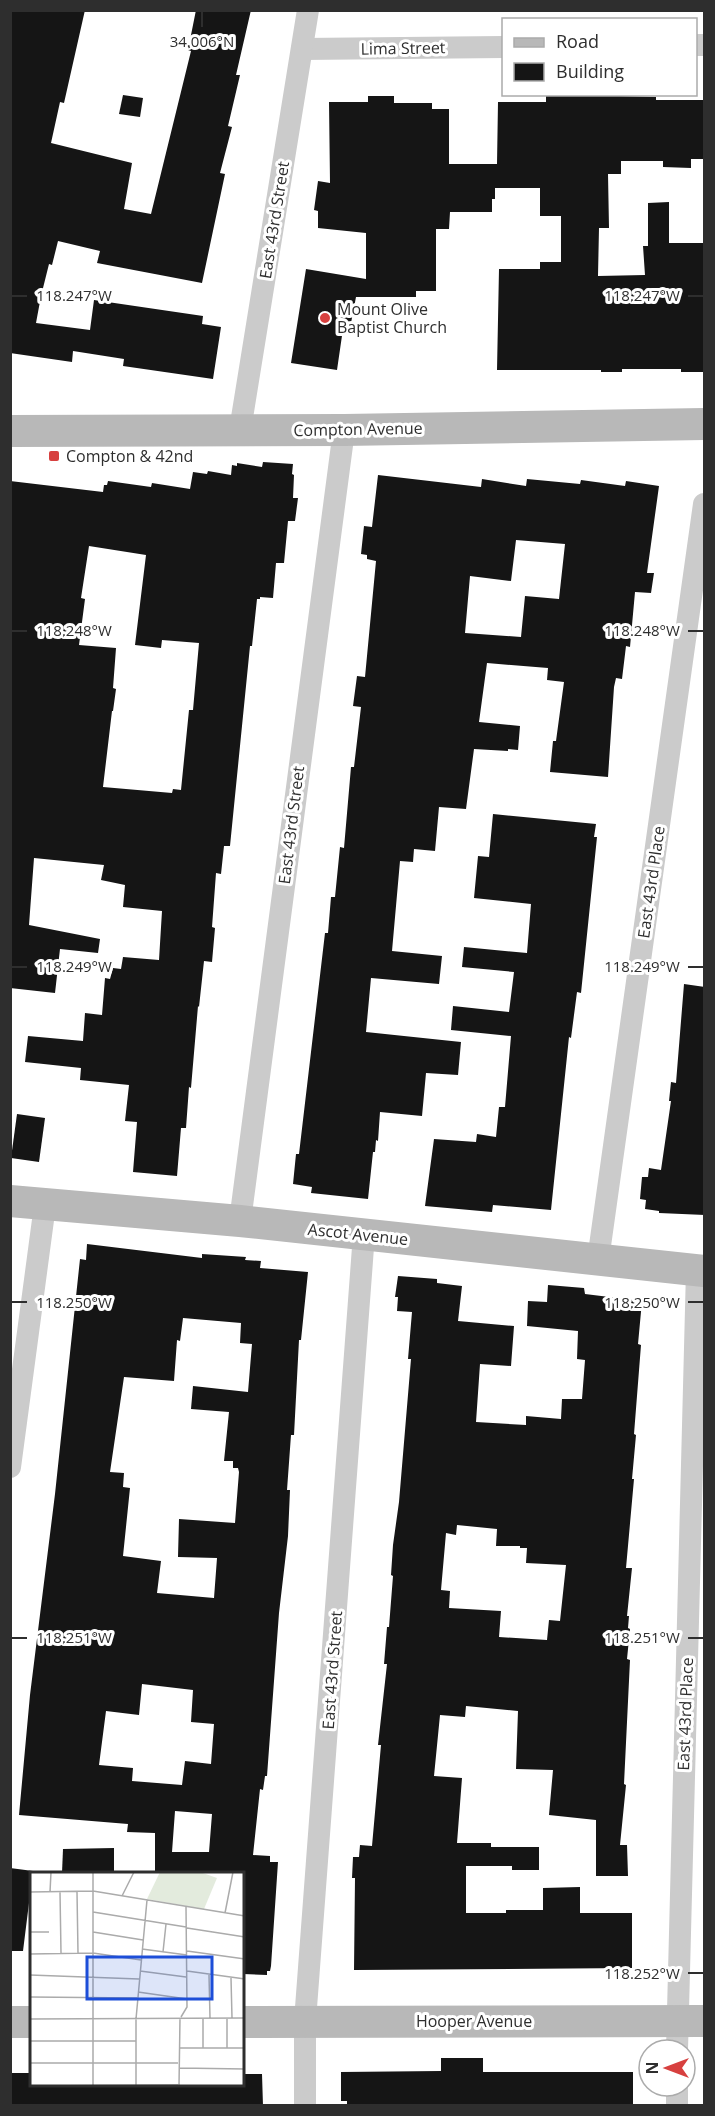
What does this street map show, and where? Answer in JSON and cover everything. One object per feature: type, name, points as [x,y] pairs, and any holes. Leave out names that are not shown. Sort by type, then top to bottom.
[{"type":"street","name":"East 43rd Street","points":[[240,430],[308,10]]},
{"type":"street","name":"Lima Street","points":[[302,49],[502,47]]},
{"type":"street","name":"Compton Avenue","points":[[10,431],[344,430],[705,424]]},
{"type":"street","name":"East 43rd Street","points":[[240,1221],[344,430]]},
{"type":"street","name":"East 43rd Place","points":[[598,1260],[705,504]]},
{"type":"street","name":"Ascot Avenue","points":[[10,1201],[240,1221],[701,1270]]},
{"type":"street","points":[[10,1467],[45,1205]]},
{"type":"street","name":"East 43rd Street","points":[[305,2106],[305,2021],[364,1234]]},
{"type":"street","name":"East 43rd Place","points":[[686,2031],[701,1270]]},
{"type":"street","name":"Hooper Avenue","points":[[244,2022],[305,2021],[686,2031]]},
{"type":"street","points":[[10,2022],[30,2022]]},
{"type":"building","points":[[10,10],[85,10],[64,103],[60,102],[51,143],[132,163],[124,209],[151,214],[191,51],[188,50],[196,10],[251,10],[236,75],[240,75],[228,126],[232,127],[220,173],[225,174],[202,283],[97,263],[100,251],[58,241],[52,265],[49,264],[36,323],[90,330],[94,300],[203,316],[202,324],[221,327],[213,379],[123,366],[124,359],[73,351],[72,362],[10,353]]},
{"type":"building","points":[[123,95],[143,98],[140,117],[119,114]]},
{"type":"building","points":[[368,96],[394,96],[394,103],[432,103],[432,109],[449,109],[449,164],[497,164],[498,102],[546,102],[546,96],[619,96],[656,97],[656,100],[705,100],[705,159],[691,159],[691,168],[663,167],[663,161],[621,161],[621,174],[608,174],[609,228],[599,228],[598,276],[645,275],[643,246],[648,246],[648,203],[669,202],[669,243],[705,243],[704,372],[681,372],[681,369],[622,369],[622,372],[497,370],[499,269],[540,269],[540,262],[561,262],[561,216],[540,216],[540,188],[495,188],[492,212],[450,212],[449,229],[436,229],[436,291],[416,291],[416,297],[356,297],[351,323],[344,322],[337,370],[291,363],[306,269],[366,279],[366,233],[318,228],[318,211],[314,210],[318,181],[330,183],[329,102],[368,102]]},
{"type":"building","points":[[263,462],[293,464],[293,498],[298,498],[295,521],[288,521],[284,563],[276,563],[273,598],[260,597],[257,599],[252,646],[250,646],[230,846],[224,846],[221,874],[216,873],[212,962],[204,961],[186,1128],[181,1128],[177,1176],[133,1172],[137,1122],[125,1121],[129,1085],[80,1080],[81,1068],[25,1062],[28,1036],[83,1041],[85,1013],[102,1015],[105,978],[110,979],[113,968],[121,969],[123,957],[159,960],[162,911],[123,907],[125,885],[101,880],[104,865],[34,858],[29,925],[100,939],[98,953],[60,949],[55,993],[10,988],[10,481],[103,492],[104,485],[107,485],[108,481],[151,487],[152,483],[190,489],[193,472],[207,474],[208,471],[231,475],[232,465],[237,466],[237,463],[262,467]],"holes":[[[89,546],[146,555],[135,645],[161,648],[162,640],[199,643],[193,710],[189,710],[181,790],[173,789],[172,793],[103,787],[116,689],[113,688],[116,648],[79,645],[85,599],[81,598]]]},
{"type":"building","points":[[378,475],[481,487],[482,479],[526,486],[527,479],[580,484],[581,480],[625,486],[626,481],[659,486],[647,573],[654,573],[651,593],[635,592],[630,647],[626,646],[622,679],[616,678],[614,687],[608,777],[550,772],[553,741],[556,741],[564,682],[547,680],[548,668],[487,663],[479,722],[520,726],[518,750],[474,749],[466,809],[439,807],[435,851],[414,849],[413,862],[400,861],[392,951],[442,956],[439,984],[371,978],[366,1032],[461,1042],[458,1075],[426,1073],[422,1116],[380,1112],[378,1141],[376,1140],[375,1152],[373,1152],[368,1199],[311,1193],[312,1187],[293,1184],[296,1154],[299,1154],[325,933],[328,933],[331,897],[335,897],[340,847],[344,848],[351,767],[354,767],[361,707],[353,706],[357,676],[365,677],[376,561],[367,559],[367,555],[361,554],[364,526],[372,527]],"holes":[[[516,540],[565,544],[559,599],[525,596],[521,637],[465,633],[470,576],[511,581]]]},
{"type":"building","points":[[493,814],[596,824],[594,837],[597,837],[581,993],[577,992],[571,1038],[569,1037],[551,1210],[493,1205],[492,1212],[425,1206],[434,1139],[476,1142],[477,1134],[496,1137],[499,1107],[505,1107],[511,1036],[451,1030],[453,1006],[509,1012],[514,972],[462,967],[464,947],[527,953],[531,904],[474,898],[478,856],[489,857]]},
{"type":"building","points":[[684,984],[705,987],[705,1215],[659,1213],[659,1211],[645,1209],[646,1200],[640,1199],[642,1177],[648,1177],[649,1168],[661,1170],[671,1101],[669,1101],[671,1082],[676,1083]]},
{"type":"building","points":[[17,1114],[45,1118],[39,1162],[11,1158]]},
{"type":"building","points":[[87,1244],[202,1258],[202,1254],[246,1257],[245,1260],[261,1261],[260,1268],[308,1272],[301,1340],[299,1340],[294,1435],[291,1435],[287,1490],[290,1490],[288,1536],[279,1613],[267,1776],[265,1776],[263,1790],[260,1789],[253,1855],[270,1856],[270,1862],[278,1862],[271,1966],[267,1975],[244,1974],[244,1872],[155,1872],[155,1833],[127,1832],[128,1824],[19,1815],[30,1695],[55,1494],[80,1259],[86,1260]],"holes":[[[183,1318],[241,1323],[240,1343],[252,1344],[248,1392],[193,1386],[191,1409],[229,1412],[224,1461],[233,1461],[233,1468],[238,1468],[239,1472],[235,1523],[179,1519],[178,1557],[217,1558],[214,1598],[157,1593],[161,1561],[123,1556],[130,1488],[123,1487],[124,1473],[110,1472],[124,1377],[174,1381],[177,1340],[180,1341]],[[142,1684],[193,1690],[191,1722],[214,1724],[211,1764],[185,1761],[182,1785],[132,1781],[133,1768],[99,1765],[106,1711],[139,1715]],[[175,1811],[212,1814],[209,1852],[172,1852]]]},
{"type":"building","points":[[398,1276],[437,1279],[437,1283],[462,1286],[458,1321],[514,1326],[511,1366],[480,1364],[476,1422],[526,1425],[526,1416],[561,1419],[562,1399],[582,1399],[585,1360],[577,1359],[578,1331],[527,1326],[528,1301],[547,1302],[548,1285],[584,1288],[585,1294],[642,1301],[638,1344],[641,1345],[634,1434],[636,1435],[632,1479],[634,1479],[626,1568],[632,1568],[627,1616],[629,1616],[628,1628],[630,1629],[627,1659],[630,1660],[624,1784],[626,1785],[620,1845],[627,1845],[628,1876],[596,1876],[596,1820],[549,1815],[553,1770],[516,1769],[518,1711],[466,1706],[465,1717],[440,1715],[434,1776],[462,1778],[457,1843],[491,1843],[491,1847],[539,1847],[539,1870],[512,1870],[512,1866],[466,1866],[466,1913],[543,1910],[543,1888],[580,1887],[580,1913],[632,1913],[632,1968],[354,1970],[355,1878],[352,1878],[353,1857],[359,1857],[360,1845],[372,1846],[381,1745],[378,1745],[387,1664],[384,1664],[393,1576],[391,1575],[393,1545],[399,1502],[411,1359],[408,1359],[412,1312],[397,1311],[398,1297],[395,1297]],"holes":[[[457,1525],[497,1529],[496,1546],[527,1548],[526,1563],[566,1565],[560,1621],[549,1620],[547,1640],[499,1637],[501,1611],[449,1608],[450,1591],[441,1590],[446,1533],[456,1535]]]},
{"type":"building","points":[[114,1848],[114,1872],[62,1872],[63,1849]]},
{"type":"building","points":[[10,1868],[33,1871],[30,1872],[30,1895],[23,1951],[10,1951]]},
{"type":"building","points":[[441,2058],[483,2058],[483,2072],[633,2072],[633,2106],[347,2106],[347,2101],[341,2101],[341,2072],[441,2071]]},
{"type":"building","points":[[10,2073],[30,2073],[30,2086],[244,2086],[244,2074],[262,2074],[263,2106],[10,2106]]},
{"type":"place","name":"Mount Olive Baptist Church","points":[[325,318]]},
{"type":"place","name":"Compton & 42nd","points":[[54,456]]}]
